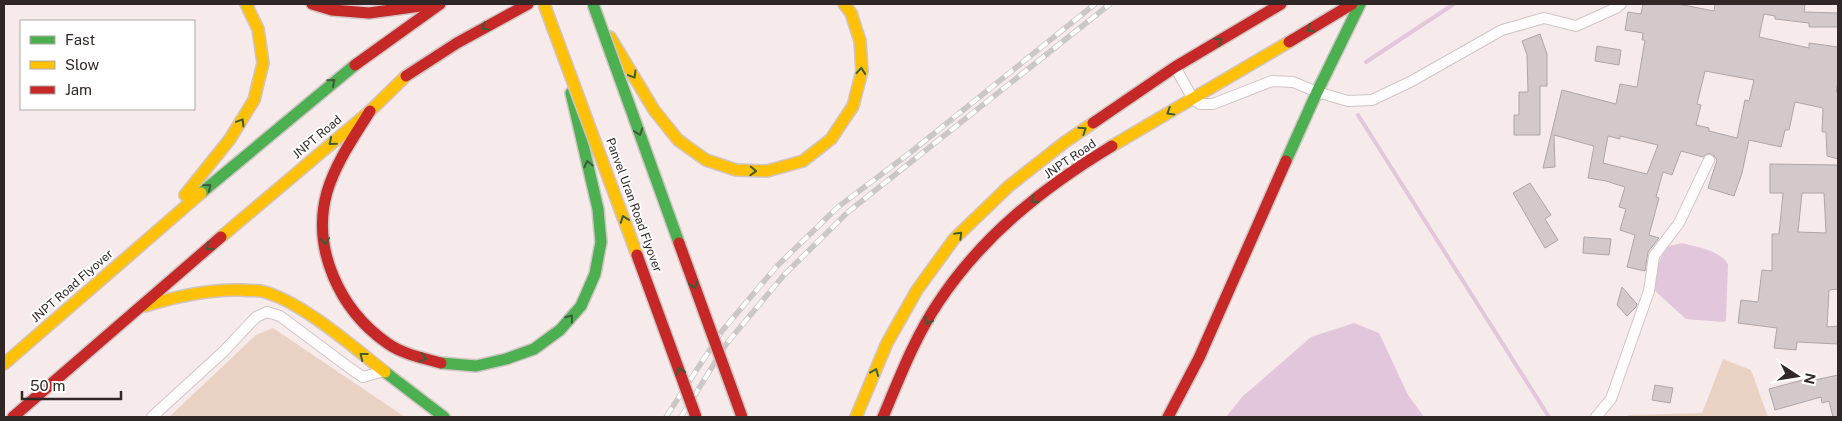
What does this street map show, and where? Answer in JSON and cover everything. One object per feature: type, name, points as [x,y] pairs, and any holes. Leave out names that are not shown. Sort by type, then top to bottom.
[{"type":"main road","points":[[158,229],[230,139],[254,100],[263,63],[258,28],[246,4]]},
{"type":"main road","points":[[312,4],[332,10],[369,13],[435,4]]},
{"type":"main road","points":[[158,229],[342,74],[440,4]]},
{"type":"main road","name":"JNPT Road","points":[[136,309],[370,111],[408,74],[457,43],[528,4]]},
{"type":"main road","name":"Panvel Uran Road Flyover","points":[[544,4],[696,417]]},
{"type":"main road","points":[[593,4],[742,417]]},
{"type":"main road","points":[[599,18],[654,110],[678,140],[706,160],[736,170],[767,171],[803,161],[830,139],[853,106],[862,71],[860,41],[851,13],[844,4]]},
{"type":"main road","name":"JNPT Road","points":[[856,417],[887,343],[917,290],[954,239],[1009,186],[1065,142],[1175,67],[1280,4]]},
{"type":"main road","name":"JNPT Road","points":[[883,417],[908,357],[937,304],[975,254],[1036,198],[1088,161],[1352,4]]},
{"type":"main road","points":[[1168,417],[1199,358],[1317,92],[1360,4]]},
{"type":"main road","points":[[370,111],[341,157],[327,192],[323,228],[328,265],[343,297],[362,322],[388,344],[430,360],[445,364],[476,366],[506,359],[534,349],[560,330],[581,306],[594,274],[601,242],[598,209],[557,36]]},
{"type":"main road","name":"JNPT Road Flyover","points":[[4,364],[158,229]]},
{"type":"main road","points":[[13,417],[136,309],[174,297],[201,292],[232,290],[261,291],[290,303],[316,320],[444,417]]},
{"type":"street","points":[[1175,67],[1193,99],[1200,104],[1213,104],[1272,81],[1292,82],[1317,92],[1348,100],[1372,100],[1410,82],[1502,30],[1544,18],[1576,26],[1621,4]]},
{"type":"street","points":[[1596,417],[1611,399],[1649,290],[1654,256],[1679,223],[1709,160]]},
{"type":"street","points":[[152,417],[223,352],[256,317],[267,312],[280,316],[363,377],[384,371]]},
{"type":"shaded area","points":[[1682,243],[1713,252],[1728,264],[1726,321],[1686,319],[1654,290],[1655,273],[1665,247]]},
{"type":"shaded area","points":[[1354,323],[1379,333],[1408,395],[1424,417],[1226,417],[1242,397],[1311,337]]},
{"type":"shaded area","points":[[273,328],[405,417],[169,417],[256,335]]},
{"type":"shaded area","points":[[1723,359],[1751,370],[1768,417],[1626,417],[1629,415],[1702,413]]},
{"type":"building","points":[[1643,4],[1678,4],[1714,11],[1715,4],[1805,4],[1804,12],[1838,13],[1838,27],[1809,27],[1809,23],[1775,19],[1775,16],[1764,14],[1759,37],[1809,48],[1809,43],[1838,47],[1838,82],[1836,92],[1838,92],[1838,159],[1827,156],[1826,132],[1822,132],[1823,108],[1795,102],[1789,130],[1785,130],[1781,147],[1749,140],[1742,173],[1734,196],[1708,188],[1717,160],[1714,156],[1709,153],[1703,157],[1681,151],[1672,175],[1663,172],[1656,197],[1659,198],[1649,235],[1659,238],[1648,252],[1645,271],[1627,267],[1635,235],[1620,230],[1626,209],[1619,207],[1625,187],[1588,178],[1594,146],[1554,135],[1555,167],[1543,168],[1562,90],[1616,104],[1620,84],[1637,87],[1645,40],[1642,40],[1643,33],[1625,30],[1628,12],[1641,14]],"holes":[[[1705,71],[1754,80],[1749,101],[1745,100],[1737,138],[1709,131],[1709,128],[1696,125],[1701,105],[1697,104]],[[1608,136],[1620,139],[1620,136],[1658,145],[1647,174],[1603,163]]]},
{"type":"building","points":[[1540,34],[1547,54],[1547,86],[1540,86],[1540,135],[1514,135],[1514,115],[1519,115],[1519,92],[1528,92],[1527,55],[1522,41]]},
{"type":"building","points":[[1597,46],[1621,50],[1619,65],[1595,61]]},
{"type":"building","points":[[1770,164],[1838,165],[1838,289],[1829,290],[1827,327],[1838,326],[1838,344],[1797,342],[1796,350],[1774,348],[1777,328],[1738,323],[1741,300],[1758,302],[1762,270],[1772,271],[1772,234],[1779,234],[1783,193],[1770,193]],"holes":[[[1802,193],[1824,193],[1826,233],[1798,232]]]},
{"type":"building","points":[[1530,183],[1551,215],[1545,219],[1558,240],[1545,248],[1513,193]]},
{"type":"building","points":[[1584,237],[1611,239],[1609,255],[1583,253]]},
{"type":"building","points":[[1622,287],[1637,304],[1627,316],[1617,305]]},
{"type":"building","points":[[1838,375],[1838,417],[1833,417],[1829,401],[1822,403],[1821,397],[1775,410],[1769,389],[1814,377],[1815,380]]},
{"type":"building","points":[[1655,385],[1673,388],[1670,403],[1652,400]]},
{"type":"waterway","points":[[1366,62],[1454,4]]},
{"type":"waterway","points":[[1358,115],[1549,417]]},
{"type":"railway","points":[[666,417],[722,331],[777,266],[838,207],[911,152],[1095,4]]},
{"type":"railway","points":[[681,417],[727,343],[784,275],[848,212],[1110,4]]},
{"type":"traffic: fast","points":[[593,4],[679,243]]},
{"type":"traffic: fast","points":[[1286,161],[1360,4]]},
{"type":"traffic: fast","points":[[201,193],[355,65]]},
{"type":"traffic: fast","points":[[441,363],[476,366],[506,359],[534,349],[560,330],[581,306],[595,274],[601,242],[598,209],[571,93]]},
{"type":"traffic: fast","points":[[385,372],[444,417]]},
{"type":"traffic: slow","points":[[185,195],[230,139],[254,100],[263,63],[258,29],[246,4]]},
{"type":"traffic: slow","points":[[544,4],[637,255]]},
{"type":"traffic: slow","points":[[610,37],[654,110],[678,140],[706,160],[736,170],[767,171],[803,161],[831,139],[853,106],[862,71],[860,41],[851,13],[844,4]]},
{"type":"traffic: slow","points":[[1112,146],[1289,42]]},
{"type":"traffic: slow","points":[[221,237],[370,111],[406,76]]},
{"type":"traffic: slow","points":[[856,417],[887,343],[917,290],[954,239],[1009,186],[1065,142],[1093,123]]},
{"type":"traffic: slow","points":[[4,364],[201,193]]},
{"type":"traffic: slow","points":[[145,306],[181,296],[205,292],[229,290],[261,291],[276,296],[309,314],[385,372]]},
{"type":"traffic: jam","points":[[312,4],[332,10],[369,13],[435,4]]},
{"type":"traffic: jam","points":[[355,65],[440,4]]},
{"type":"traffic: jam","points":[[406,76],[457,43],[528,4]]},
{"type":"traffic: jam","points":[[1093,123],[1175,67],[1281,4]]},
{"type":"traffic: jam","points":[[1289,42],[1352,4]]},
{"type":"traffic: jam","points":[[370,111],[340,160],[327,192],[323,213],[323,235],[327,256],[333,276],[343,296],[370,329],[399,350],[441,363]]},
{"type":"traffic: jam","points":[[883,417],[922,330],[938,303],[974,256],[994,235],[1039,196],[1062,178],[1112,146]]},
{"type":"traffic: jam","points":[[1168,417],[1199,358],[1286,161]]},
{"type":"traffic: jam","points":[[13,417],[221,237]]},
{"type":"traffic: jam","points":[[679,243],[742,417]]},
{"type":"traffic: jam","points":[[637,255],[696,417]]}]
